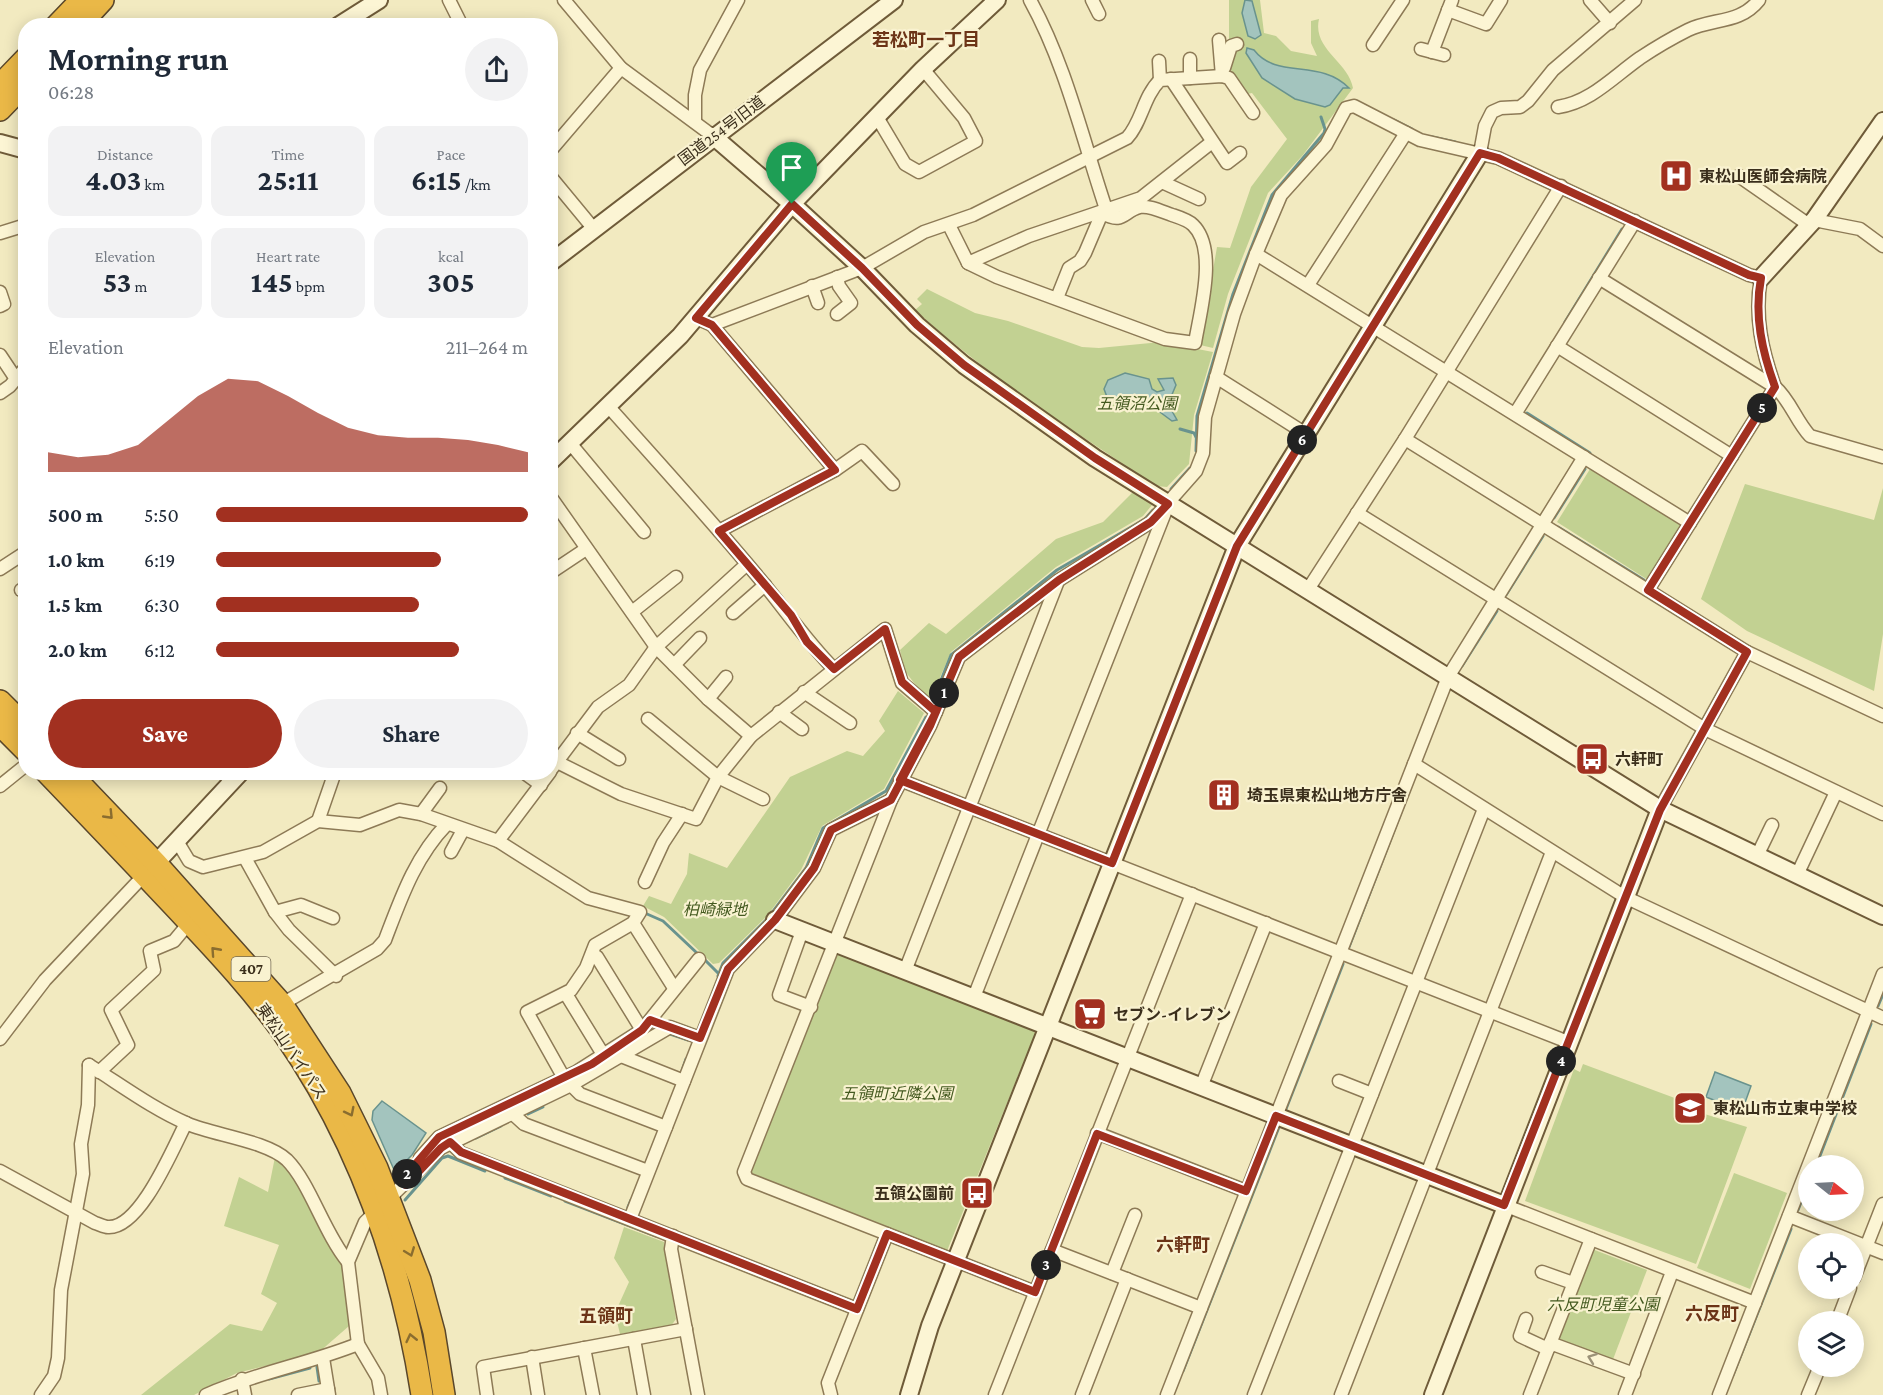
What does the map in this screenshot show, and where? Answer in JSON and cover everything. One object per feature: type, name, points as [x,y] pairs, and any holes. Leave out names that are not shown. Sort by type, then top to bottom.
[{"type":"highway","points":[[64,18],[81,0]]},
{"type":"highway","points":[[86,18],[103,0]]},
{"type":"highway","points":[[0,85],[18,66]]},
{"type":"highway","points":[[0,110],[18,91]]},
{"type":"highway","points":[[11,716],[18,732]]},
{"type":"highway","name":"東松山バイパス","points":[[55,780],[150,869],[282,1004],[340,1094],[383,1204],[422,1395]]},
{"type":"highway","name":"東松山バイパス","points":[[76,780],[150,869],[189,923],[250,990],[299,1058],[329,1106],[383,1204],[420,1280],[434,1332],[444,1395]]},
{"type":"street","points":[[351,18],[379,0]]},
{"type":"street","points":[[449,0],[458,18]]},
{"type":"street","points":[[564,0],[621,68],[713,136],[792,204],[862,268],[917,325],[964,365],[1095,458],[1660,810],[1883,916]]},
{"type":"street","points":[[695,122],[695,95],[699,70],[738,0]]},
{"type":"street","name":"国道254号旧道","points":[[558,256],[592,228],[894,0]]},
{"type":"street","points":[[558,454],[696,318],[792,204],[923,69],[997,0]]},
{"type":"street","points":[[949,225],[968,263],[1165,339],[1195,343],[1207,252],[1196,229],[1192,224],[1177,217],[1148,207],[1139,207],[1124,217],[1110,218],[1105,213],[1089,157],[1047,34],[1030,0]]},
{"type":"street","points":[[1092,0],[1099,14]]},
{"type":"street","points":[[1373,45],[1403,0]]},
{"type":"street","points":[[1432,52],[1450,5],[1486,24],[1501,0]]},
{"type":"street","points":[[1590,0],[1610,23]]},
{"type":"street","points":[[909,1395],[921,1353],[956,1261],[1237,546],[1480,153],[1485,126],[1492,112],[1501,108],[1520,106],[1528,101],[1553,70],[1635,0]]},
{"type":"street","points":[[1558,107],[1574,105],[1588,98],[1641,57],[1691,29],[1733,19],[1751,9],[1759,0]]},
{"type":"street","points":[[1219,40],[1222,74]]},
{"type":"street","points":[[1222,74],[1231,46],[1238,44]]},
{"type":"street","points":[[1190,58],[1190,78]]},
{"type":"street","points":[[1159,60],[1166,80],[1227,163],[1240,153]]},
{"type":"street","points":[[558,142],[621,68]]},
{"type":"street","points":[[877,117],[905,164],[919,172],[976,141],[964,118],[923,69]]},
{"type":"street","points":[[712,325],[862,268],[924,232],[949,225],[1127,138],[1149,94],[1166,80],[1222,74],[1229,78],[1253,113]]},
{"type":"street","points":[[1035,1292],[744,1176],[891,800],[936,712],[959,657],[1059,580],[1151,522],[1201,461],[1205,417],[1234,315],[1281,195],[1326,145],[1346,108],[1354,106],[1420,140],[1498,158],[1749,275],[1761,278]]},
{"type":"street","points":[[1775,387],[1765,361],[1758,325],[1757,298],[1761,278],[1811,222],[1883,121]]},
{"type":"street","points":[[1308,285],[1406,133]]},
{"type":"street","points":[[0,142],[18,148]]},
{"type":"street","points":[[968,263],[1029,236],[1105,213],[1141,198],[1164,183],[1212,142]]},
{"type":"street","points":[[1739,176],[1811,222],[1860,230],[1883,246]]},
{"type":"street","points":[[1164,183],[1199,199]]},
{"type":"street","points":[[1307,591],[1405,439],[1561,186]]},
{"type":"street","points":[[558,187],[592,228]]},
{"type":"street","points":[[1057,298],[1069,268],[1080,261],[1105,213]]},
{"type":"street","points":[[1515,414],[1635,220]]},
{"type":"street","points":[[0,233],[18,227]]},
{"type":"street","points":[[1256,254],[1690,523]]},
{"type":"street","points":[[837,277],[838,286],[851,303],[837,314]]},
{"type":"street","points":[[1599,278],[1775,387],[1783,394],[1802,428],[1810,436],[1883,457]]},
{"type":"street","points":[[812,286],[818,303]]},
{"type":"street","points":[[0,292],[4,304],[0,306]]},
{"type":"street","points":[[696,318],[712,325],[835,470]]},
{"type":"street","points":[[1557,346],[1732,456]]},
{"type":"street","points":[[0,355],[16,379]]},
{"type":"street","points":[[0,393],[18,377]]},
{"type":"street","points":[[1216,377],[1306,434]]},
{"type":"street","points":[[1648,590],[1775,387]]},
{"type":"street","points":[[608,406],[791,615],[807,642],[834,669]]},
{"type":"street","points":[[1405,439],[1747,652],[1883,716]]},
{"type":"street","points":[[570,443],[644,532]]},
{"type":"street","points":[[719,531],[835,470],[862,452],[893,484]]},
{"type":"street","points":[[1167,1395],[1448,677],[1584,456]]},
{"type":"street","points":[[974,997],[1168,504]]},
{"type":"street","points":[[558,508],[656,647],[708,699],[752,735]]},
{"type":"street","points":[[1357,513],[1705,729],[1883,814]]},
{"type":"street","points":[[558,568],[586,549]]},
{"type":"street","points":[[0,569],[18,557]]},
{"type":"street","points":[[558,760],[598,708],[629,685],[656,647],[747,564]]},
{"type":"street","points":[[632,612],[676,577]]},
{"type":"street","points":[[905,970],[1059,580]]},
{"type":"street","points":[[733,613],[765,585]]},
{"type":"street","points":[[558,771],[696,819],[718,777],[752,735],[885,629],[902,682],[936,712]]},
{"type":"street","points":[[674,665],[700,638]]},
{"type":"street","points":[[1433,1395],[1504,1205],[1660,810],[1747,652]]},
{"type":"street","points":[[708,699],[726,677]]},
{"type":"street","points":[[804,692],[850,723]]},
{"type":"street","points":[[779,712],[802,729]]},
{"type":"street","points":[[648,719],[718,777],[763,799]]},
{"type":"street","points":[[577,733],[619,759]]},
{"type":"street","points":[[1414,764],[1626,897],[1883,1018]]},
{"type":"street","points":[[0,786],[18,771]]},
{"type":"street","points":[[0,1039],[45,981],[177,841],[229,780]]},
{"type":"street","points":[[318,821],[332,780]]},
{"type":"street","points":[[534,780],[541,785]]},
{"type":"street","points":[[498,841],[544,780]]},
{"type":"street","points":[[900,780],[1568,1042]]},
{"type":"street","points":[[421,814],[440,788]]},
{"type":"street","points":[[1797,875],[1836,792]]},
{"type":"street","points":[[630,1219],[728,969],[775,920],[814,868],[831,830],[891,800]]},
{"type":"street","points":[[1254,1395],[1484,808]]},
{"type":"street","points":[[177,841],[189,861],[195,866],[203,867],[263,852],[318,821],[360,825],[399,810],[421,814],[498,841],[588,898],[640,912],[633,923],[595,945],[586,968],[566,994],[527,1012],[567,1082],[580,1094],[666,1127]]},
{"type":"street","points":[[645,882],[663,843],[682,814]]},
{"type":"street","points":[[282,1004],[336,976],[377,949],[385,940],[416,864],[432,839],[447,824]]},
{"type":"street","points":[[1757,856],[1772,825]]},
{"type":"street","points":[[451,852],[463,830]]},
{"type":"street","points":[[1341,1395],[1552,852]]},
{"type":"street","points":[[245,858],[289,930],[336,976]]},
{"type":"street","points":[[995,1395],[1192,894]]},
{"type":"street","points":[[276,912],[302,905],[333,918]]},
{"type":"street","points":[[775,920],[1755,1303]]},
{"type":"street","points":[[99,1071],[128,1045],[111,1010],[154,970],[150,951],[174,940],[189,923]]},
{"type":"street","points":[[633,923],[674,988]]},
{"type":"street","points":[[1201,1087],[1266,923]]},
{"type":"street","points":[[802,931],[779,995],[811,1007]]},
{"type":"street","points":[[592,954],[597,957],[642,1030]]},
{"type":"street","points":[[381,1395],[378,1378],[358,1344],[348,1262],[365,1222],[406,1185],[441,1148],[513,1114],[567,1082],[642,1030],[699,959]]},
{"type":"street","points":[[1719,1395],[1883,974]]},
{"type":"street","points":[[566,994],[604,1056]]},
{"type":"street","points":[[650,1020],[700,1038]]},
{"type":"street","points":[[406,1185],[406,1175],[439,1137],[567,1082],[621,1056],[670,1027]]},
{"type":"street","points":[[621,1056],[684,1081]]},
{"type":"street","points":[[42,1395],[54,1376],[58,1358],[61,1290],[83,1174],[81,1144],[88,1105],[89,1065],[186,1123],[264,1148],[285,1158],[295,1170],[335,1245],[348,1262]]},
{"type":"street","points":[[1339,1081],[1372,1094]]},
{"type":"street","points":[[513,1114],[524,1125],[648,1172]]},
{"type":"street","points":[[0,1171],[76,1213],[109,1227],[133,1215],[150,1191],[186,1123]]},
{"type":"street","points":[[1097,1134],[1246,1191]]},
{"type":"street","points":[[450,1142],[461,1152],[857,1309]]},
{"type":"street","points":[[1864,1251],[1883,1204]]},
{"type":"street","points":[[1112,1273],[1135,1215]]},
{"type":"street","points":[[1789,1216],[1883,1253]]},
{"type":"street","points":[[831,1395],[828,1383],[887,1234]]},
{"type":"street","points":[[673,1236],[671,1249],[698,1395]]},
{"type":"street","points":[[1530,1395],[1591,1239]]},
{"type":"street","points":[[1052,1250],[1201,1308]]},
{"type":"street","points":[[1542,1272],[1573,1283]]},
{"type":"street","points":[[1625,1395],[1672,1272]]},
{"type":"street","points":[[1082,1395],[1127,1279]]},
{"type":"street","points":[[1526,1319],[1520,1336],[1634,1374]]},
{"type":"street","points":[[487,1395],[483,1367],[686,1329]]},
{"type":"street","points":[[634,1339],[644,1395]]},
{"type":"street","points":[[206,1395],[242,1379],[323,1358],[358,1344]]},
{"type":"street","points":[[584,1348],[592,1395]]},
{"type":"street","points":[[532,1357],[538,1395]]},
{"type":"street","points":[[298,1395],[328,1392],[323,1358]]},
{"type":"street","points":[[1808,1395],[1815,1377]]},
{"type":"street","points":[[242,1379],[245,1395]]},
{"type":"green space","points":[[1229,0],[1260,0],[1264,33],[1276,36],[1291,51],[1317,56],[1311,43],[1311,21],[1319,19],[1318,30],[1321,39],[1345,70],[1353,88],[1303,155],[1268,193],[1228,294],[1213,348],[1200,345],[1217,247],[1230,248],[1251,187],[1287,139],[1252,93],[1247,94],[1229,67]]},
{"type":"green space","name":"五領沼公園","points":[[927,289],[975,313],[1008,321],[1082,347],[1099,348],[1161,342],[1213,352],[1194,415],[1189,464],[1167,487],[1156,486],[1094,445],[1002,381],[915,310],[922,304],[917,299]]},
{"type":"green space","points":[[1590,469],[1684,525],[1648,580],[1557,522]]},
{"type":"green space","points":[[1745,484],[1874,520],[1883,488],[1883,634],[1874,691],[1747,631],[1701,599]]},
{"type":"green space","points":[[1133,492],[1152,505],[1143,516],[1056,567],[951,652],[929,703],[905,671],[900,650],[929,623],[946,634],[1056,539],[1103,522]]},
{"type":"green space","name":"柏崎緑地","points":[[898,691],[924,713],[884,789],[822,826],[801,870],[767,916],[719,963],[713,964],[664,917],[643,906],[649,896],[671,904],[687,874],[689,853],[727,868],[790,777],[847,751],[863,756],[885,731],[879,721]]},
{"type":"green space","name":"五領町近隣公園","points":[[838,952],[1033,1028],[1035,1034],[947,1251],[751,1173]]},
{"type":"green space","points":[[1583,1064],[1699,1107],[1698,1112],[1747,1127],[1696,1264],[1525,1201],[1574,1069],[1580,1072]]},
{"type":"green space","points":[[275,1157],[283,1161],[345,1266],[349,1326],[318,1353],[237,1373],[194,1395],[141,1395],[230,1324],[262,1331],[277,1303],[261,1294],[279,1245],[224,1226],[239,1177],[268,1192]]},
{"type":"green space","points":[[1734,1173],[1787,1193],[1750,1289],[1697,1268]]},
{"type":"green space","points":[[624,1227],[664,1242],[676,1319],[671,1326],[620,1334],[615,1313],[629,1282],[614,1258]]},
{"type":"green space","name":"六反町児童公園","points":[[1592,1249],[1647,1270],[1612,1362],[1561,1342],[1559,1337]]},
{"type":"water","points":[[1245,0],[1252,1],[1261,35],[1255,39],[1248,36],[1242,13]]},
{"type":"water","points":[[1247,48],[1254,50],[1263,59],[1274,64],[1325,74],[1338,79],[1349,88],[1343,88],[1330,105],[1325,107],[1295,99],[1262,78],[1246,53]]},
{"type":"water","points":[[1125,373],[1149,379],[1152,389],[1157,392],[1164,390],[1158,379],[1173,378],[1176,385],[1168,404],[1177,420],[1172,421],[1145,401],[1107,397],[1104,389],[1108,380]]},
{"type":"water","points":[[1715,1072],[1751,1086],[1742,1111],[1706,1097]]},
{"type":"water","points":[[382,1101],[426,1133],[412,1155],[395,1172],[372,1120],[373,1111]]},
{"type":"waterway","points":[[1196,451],[1197,416],[1233,294],[1272,195],[1324,133],[1321,117]]},
{"type":"waterway","points":[[1394,120],[1412,129]]},
{"type":"waterway","points":[[1432,137],[1455,142]]},
{"type":"waterway","points":[[1565,322],[1622,229]]},
{"type":"waterway","points":[[1527,413],[1590,453]]},
{"type":"waterway","points":[[1180,429],[1194,433],[1196,437]]},
{"type":"waterway","points":[[1171,489],[1190,468]]},
{"type":"waterway","points":[[1554,518],[1585,469]]},
{"type":"waterway","points":[[932,703],[951,655],[1057,570],[1145,519],[1153,510]]},
{"type":"waterway","points":[[1558,527],[1644,580]]},
{"type":"waterway","points":[[1506,595],[1543,536]]},
{"type":"waterway","points":[[1462,666],[1497,611]]},
{"type":"waterway","points":[[718,976],[723,963],[768,918],[806,868],[823,828],[886,791],[926,717]]},
{"type":"waterway","points":[[1349,947],[1410,789]]},
{"type":"waterway","points":[[647,914],[663,921],[698,954]]},
{"type":"waterway","points":[[704,959],[719,974]]},
{"type":"waterway","points":[[1286,1109],[1343,964]]},
{"type":"waterway","points":[[1878,1006],[1883,994]]},
{"type":"waterway","points":[[1820,1155],[1871,1024]]},
{"type":"waterway","points":[[670,1034],[688,1040]]},
{"type":"waterway","points":[[682,1071],[686,1059]]},
{"type":"waterway","points":[[528,1114],[543,1107]]},
{"type":"waterway","points":[[476,1138],[501,1126]]},
{"type":"waterway","points":[[1183,1371],[1279,1127]]},
{"type":"waterway","points":[[405,1200],[442,1158],[448,1156],[485,1171]]},
{"type":"waterway","points":[[505,1178],[551,1196]]},
{"type":"waterway","points":[[628,1207],[631,1200]]},
{"type":"waterway","points":[[565,1201],[656,1236]]},
{"type":"waterway","points":[[1733,1375],[1791,1229]]},
{"type":"waterway","points":[[317,1367],[319,1381]]},
{"type":"waterway","points":[[269,1379],[310,1368]]},
{"type":"place","name":"東松山医師会病院","points":[[1676,176]]},
{"type":"place","name":"六軒町","points":[[1592,759]]},
{"type":"place","name":"埼玉県東松山地方庁舎","points":[[1224,795]]},
{"type":"place","name":"セブン-イレブン","points":[[1090,1014]]},
{"type":"place","name":"東松山市立東中学校","points":[[1690,1108]]},
{"type":"place","name":"五領公園前","points":[[977,1193]]},
{"type":"district","name":"若松町一丁目","points":[[926,40]]},
{"type":"district","name":"六軒町","points":[[1183,1245]]},
{"type":"district","name":"六反町","points":[[1712,1314]]},
{"type":"district","name":"五領町","points":[[606,1316]]},
{"type":"route","points":[[792,204],[696,318],[712,325],[835,470],[719,531],[791,615],[807,642],[834,669],[885,629],[902,682],[936,712],[900,780],[1112,863],[1237,546],[1480,153],[1498,158],[1561,186],[1749,275],[1761,278],[1757,298],[1758,325],[1765,361],[1775,387],[1648,590],[1747,652],[1660,810],[1504,1205],[1276,1116],[1246,1191],[1097,1134],[1035,1292],[887,1234],[857,1309],[461,1152],[450,1142],[441,1148],[406,1185],[406,1175],[439,1137],[592,1064],[642,1030],[650,1020],[700,1038],[728,969],[775,920],[814,868],[831,830],[891,800],[900,780],[930,726],[936,712],[959,657],[1059,580],[1151,522],[1168,504],[1095,458],[964,365],[917,325],[862,268],[792,204]]}]
